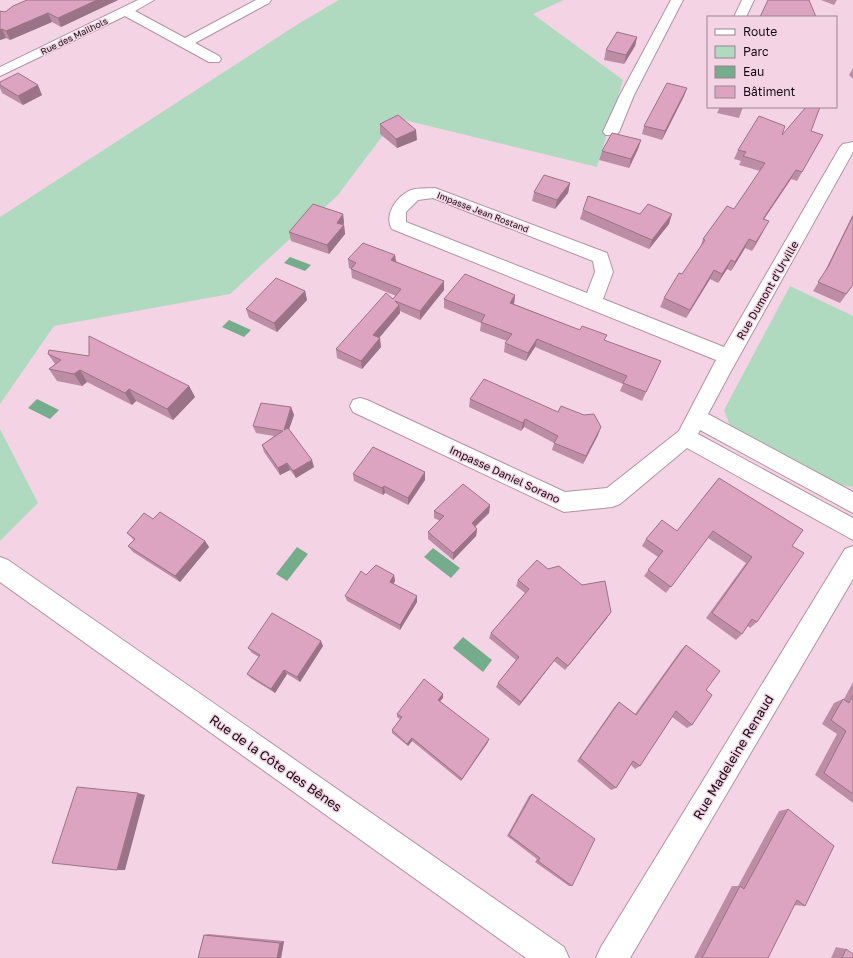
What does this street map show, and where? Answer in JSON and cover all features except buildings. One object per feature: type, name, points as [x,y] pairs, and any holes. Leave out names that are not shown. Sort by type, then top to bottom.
[{"type":"street","name":"Rue des Mailhols","points":[[0,72],[148,0]]},
{"type":"street","points":[[185,43],[265,0]]},
{"type":"street","points":[[611,132],[627,95],[677,0]]},
{"type":"street","points":[[740,16],[748,0]]},
{"type":"street","points":[[126,10],[214,59]]},
{"type":"street","name":"Rue Dumont d'Urville","points":[[686,437],[729,357],[848,147],[853,147]]},
{"type":"street","name":"Impasse Jean Rostand","points":[[593,302],[604,272],[601,257],[435,193],[413,195],[398,211],[398,225],[729,357]]},
{"type":"street","name":"Impasse Daniel Sorano","points":[[360,406],[564,502],[612,497],[686,437]]},
{"type":"street","points":[[697,418],[853,503]]},
{"type":"street","points":[[686,437],[853,530]]},
{"type":"street","name":"Rue Madeleine Renaud","points":[[612,958],[853,557]]},
{"type":"street","name":"Rue de la Côte des Bênes","points":[[0,568],[553,958]]},
{"type":"green space","points":[[339,0],[564,0],[533,14],[623,80],[597,167],[396,118],[338,195],[230,294],[54,326],[0,404],[0,217],[298,24]]},
{"type":"green space","points":[[790,286],[853,316],[853,487],[835,484],[730,426],[724,410]]},
{"type":"green space","points":[[0,429],[38,503],[0,541]]},
{"type":"water","points":[[290,257],[311,265],[305,271],[284,263]]},
{"type":"water","points":[[229,320],[251,330],[244,337],[222,327]]},
{"type":"water","points":[[37,399],[59,410],[50,419],[28,408]]},
{"type":"water","points":[[297,547],[308,554],[287,581],[276,574]]},
{"type":"water","points":[[433,548],[460,568],[451,578],[424,557]]},
{"type":"water","points":[[463,637],[492,660],[483,672],[453,648]]}]
